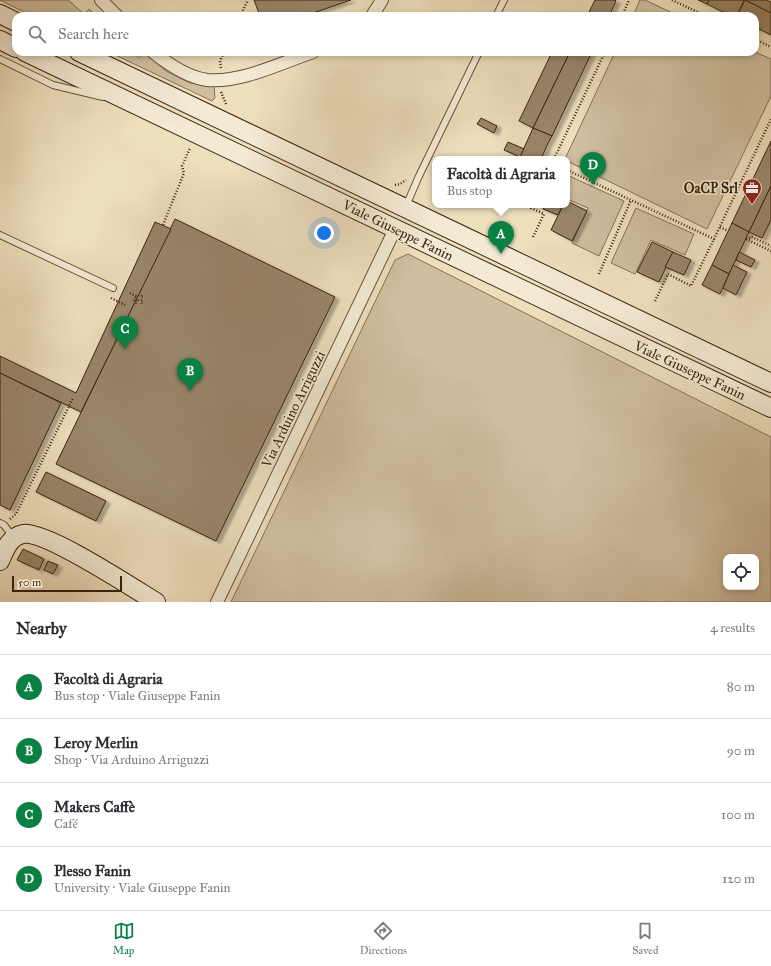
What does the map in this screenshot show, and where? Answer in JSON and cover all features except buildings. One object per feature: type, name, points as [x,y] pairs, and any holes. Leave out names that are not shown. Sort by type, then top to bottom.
[{"type":"main road","points":[[0,14],[12,20]]},
{"type":"main road","points":[[0,40],[12,46]]},
{"type":"main road","name":"Viale Giuseppe Fanin","points":[[33,56],[765,405]]},
{"type":"main road","name":"Viale Giuseppe Fanin","points":[[87,56],[405,209],[770,381]]},
{"type":"main road","points":[[0,561],[7,546],[6,529],[22,534],[28,534],[48,540],[87,560],[156,602]]},
{"type":"street","points":[[101,0],[113,12]]},
{"type":"street","points":[[374,12],[382,0]]},
{"type":"street","points":[[157,56],[164,62],[185,73],[206,80],[218,80],[258,72],[302,56]]},
{"type":"street","name":"Via Arduino Arriguzzi","points":[[217,602],[396,229]]},
{"type":"street","points":[[765,405],[770,381]]},
{"type":"lane","points":[[498,12],[504,0]]},
{"type":"lane","points":[[405,209],[419,176],[477,56]]},
{"type":"lane","points":[[0,59],[53,85],[85,94],[128,102]]},
{"type":"lane","points":[[0,235],[113,288]]},
{"type":"path","points":[[242,12],[248,0]]},
{"type":"path","points":[[624,12],[629,0]]},
{"type":"path","points":[[672,0],[698,12]]},
{"type":"path","points":[[759,41],[771,47]]},
{"type":"path","points":[[555,156],[603,56]]},
{"type":"path","points":[[207,113],[211,104],[221,92]]},
{"type":"path","points":[[655,301],[668,274],[691,286],[771,119]]},
{"type":"path","points":[[163,225],[184,172],[182,166],[196,134]]},
{"type":"path","points":[[570,171],[714,239]]},
{"type":"path","points":[[599,274],[631,200]]},
{"type":"path","points":[[531,208],[544,214],[533,237]]},
{"type":"path","points":[[720,227],[728,231]]},
{"type":"path","points":[[771,246],[752,237],[746,239],[771,251]]},
{"type":"path","points":[[130,294],[138,297]]},
{"type":"path","points":[[109,297],[125,305]]},
{"type":"path","points":[[6,529],[16,514],[73,398]]},
{"type":"shaded area","points":[[0,0],[68,0],[82,12],[24,12]]},
{"type":"shaded area","points":[[640,0],[645,0],[670,12],[635,12]]},
{"type":"shaded area","points":[[759,54],[771,59],[771,96],[707,229],[570,162],[570,156],[566,156],[613,56],[759,56]]},
{"type":"shaded area","points":[[117,56],[137,56],[139,58],[141,56],[149,56],[166,71],[190,83],[214,86],[215,98],[212,101]]},
{"type":"shaded area","points":[[570,176],[624,201],[599,256],[572,243],[588,208],[570,200]]},
{"type":"shaded area","points":[[636,208],[694,234],[685,255],[651,240],[635,274],[611,263]]},
{"type":"shaded area","points":[[408,254],[771,437],[771,602],[231,602],[395,260]]},
{"type":"place","name":"Plesso Fanin","points":[[593,185]]},
{"type":"place","name":"OaCP Srl","points":[[752,205]]},
{"type":"place","name":"Facoltà di Agraria","points":[[501,254]]},
{"type":"place","name":"Makers Caffè","points":[[125,349]]},
{"type":"place","name":"Leroy Merlin","points":[[190,391]]}]
